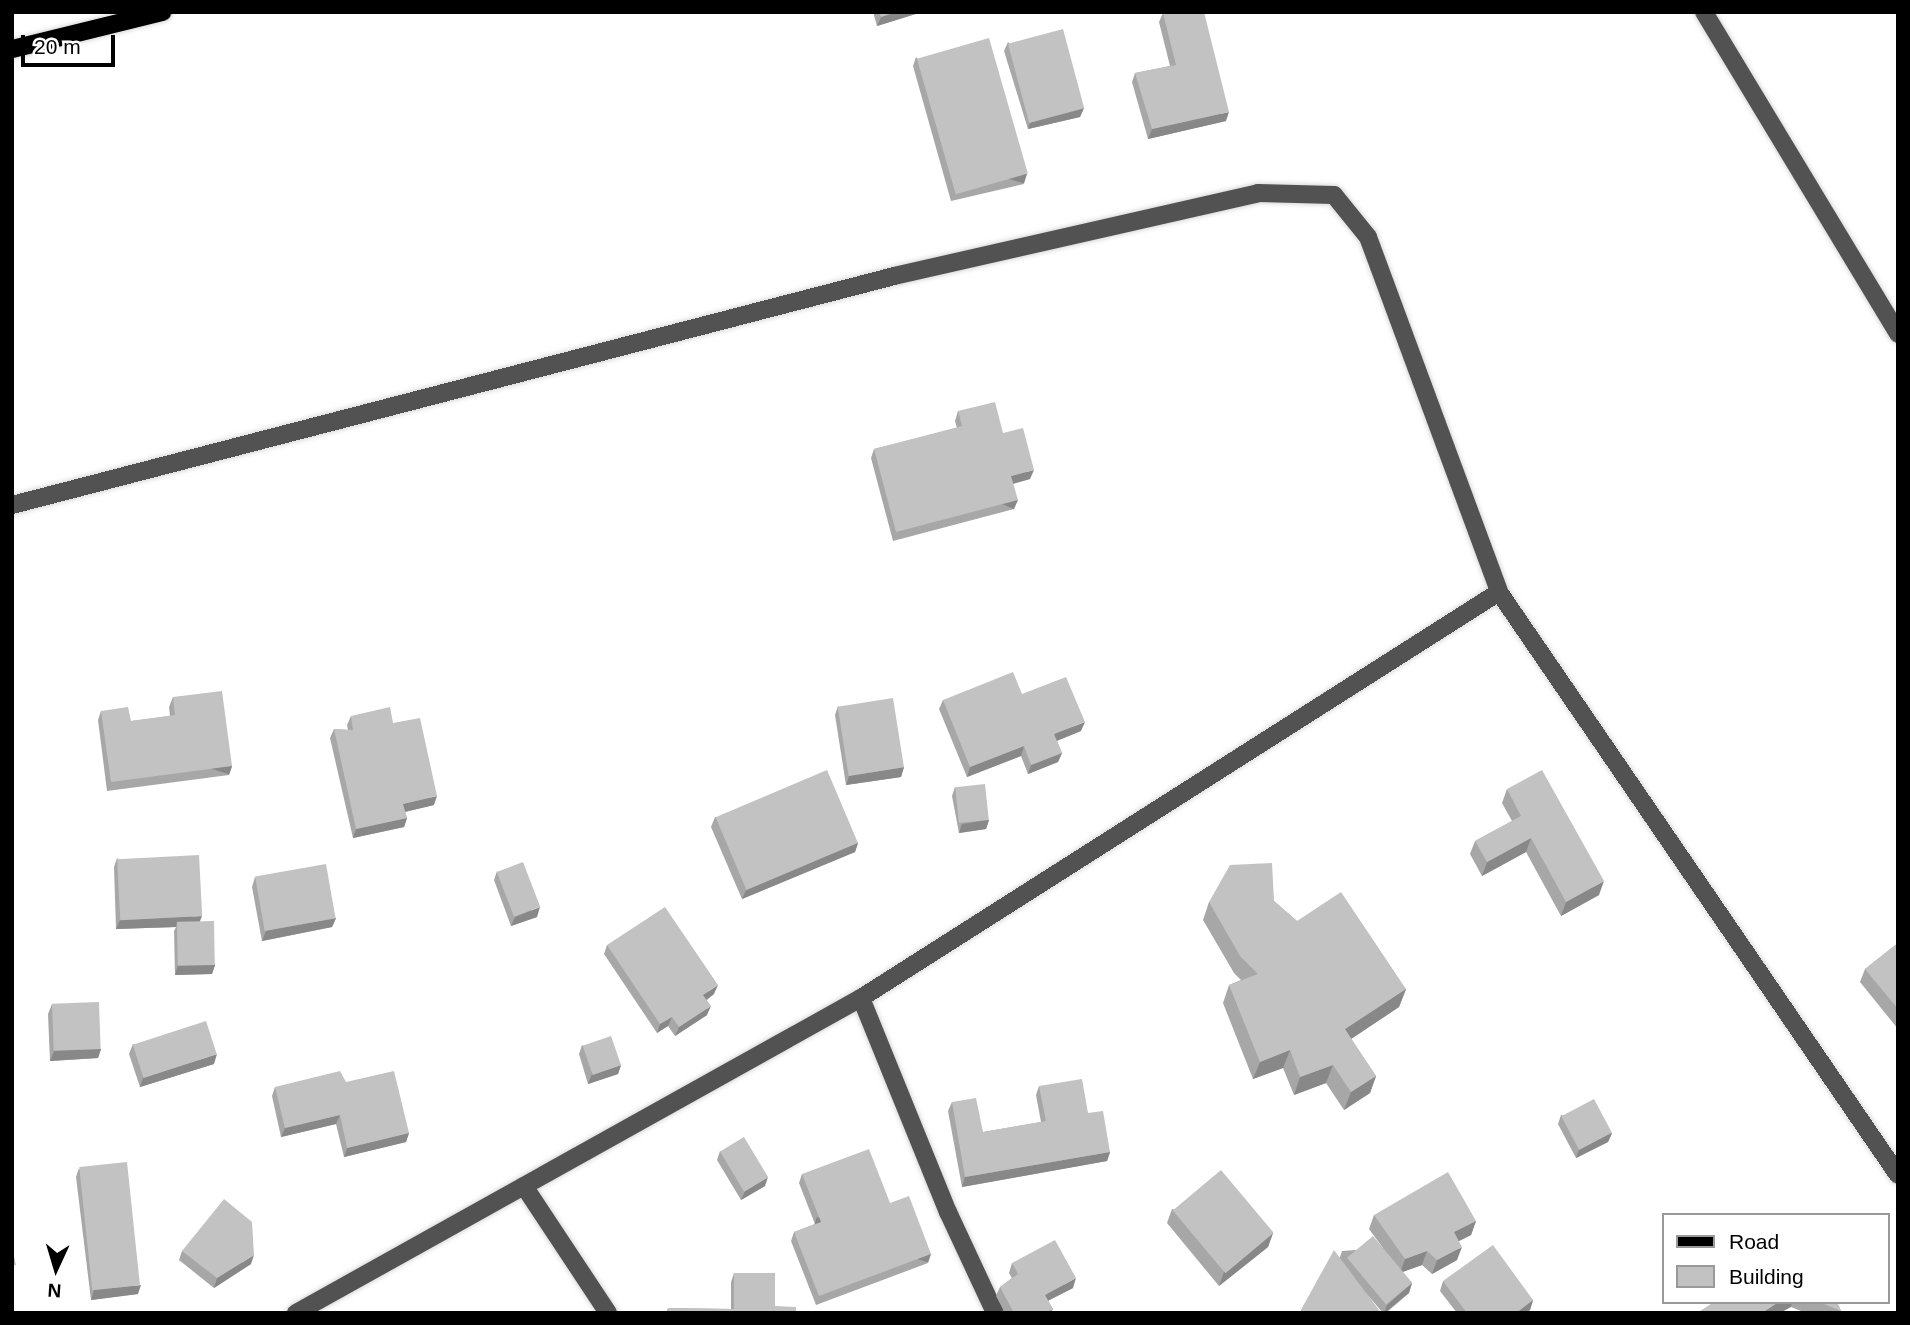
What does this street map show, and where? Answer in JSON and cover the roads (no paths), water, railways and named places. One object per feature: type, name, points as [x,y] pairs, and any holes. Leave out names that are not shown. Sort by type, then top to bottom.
[{"type":"main road","points":[[12,49],[163,12]]},
{"type":"street","points":[[1704,12],[1898,334]]},
{"type":"street","points":[[12,505],[894,276],[1258,193],[1304,191],[1335,195],[1368,237],[1499,592],[1898,1175]]},
{"type":"street","points":[[296,1313],[861,998],[1499,592]]},
{"type":"street","points":[[861,998],[948,1212],[995,1313]]},
{"type":"street","points":[[524,1186],[608,1313]]}]
